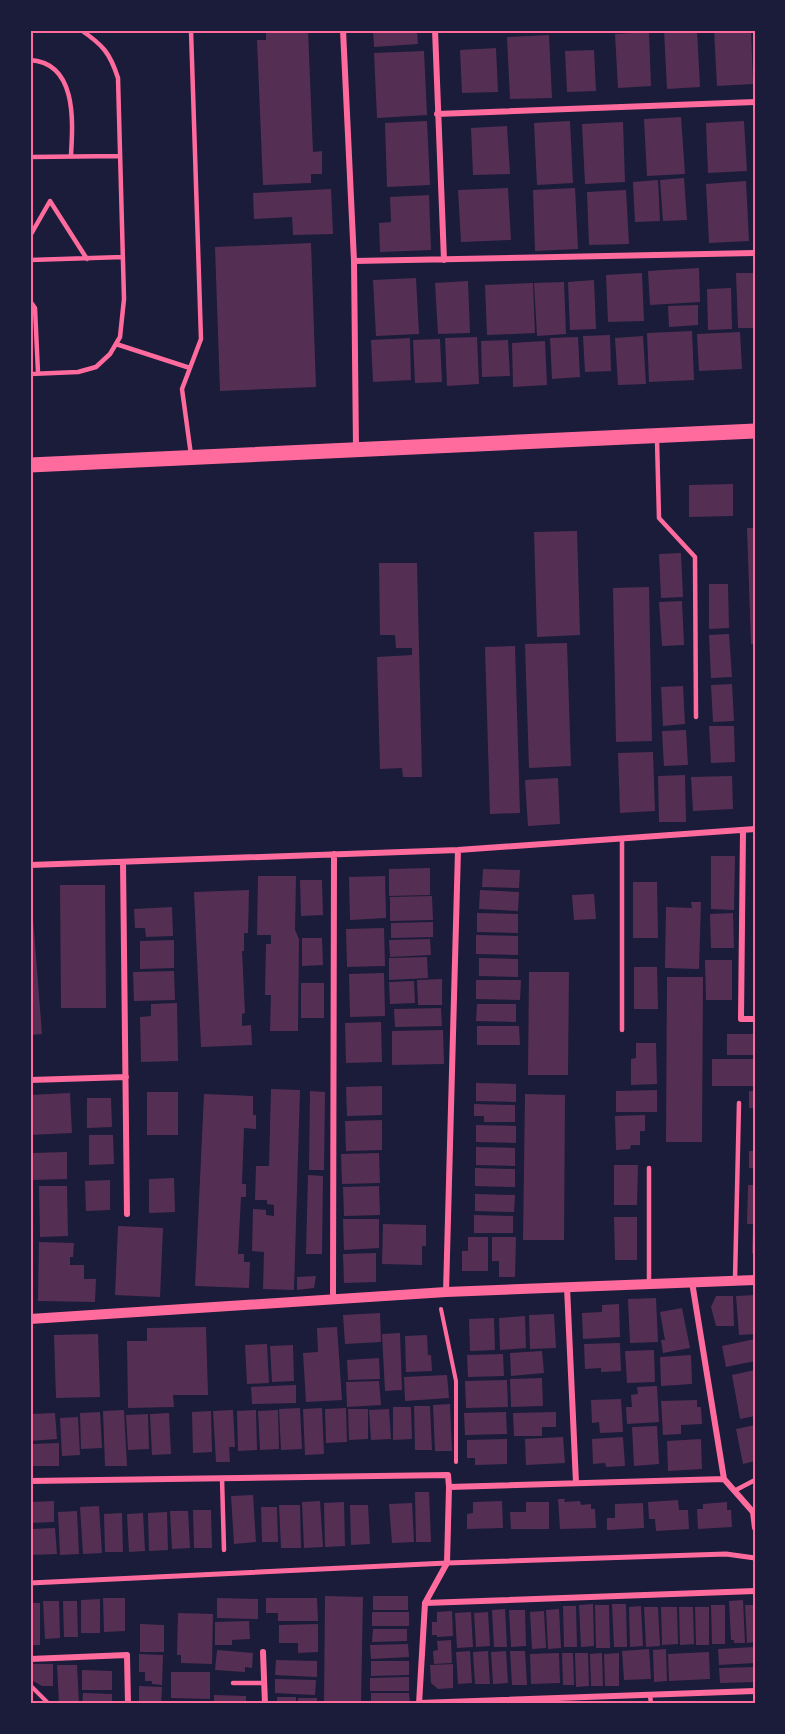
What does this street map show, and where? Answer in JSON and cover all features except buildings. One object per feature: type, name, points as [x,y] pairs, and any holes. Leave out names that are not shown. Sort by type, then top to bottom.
[{"type":"main road","points":[[30,465],[755,431]]},
{"type":"street","points":[[343,30],[354,261],[356,450]]},
{"type":"street","points":[[435,30],[444,260]]},
{"type":"street","points":[[437,114],[755,102]]},
{"type":"street","points":[[354,261],[755,253]]},
{"type":"street","points":[[30,865],[458,850],[755,829]]},
{"type":"street","points":[[743,830],[741,1019],[755,1019]]},
{"type":"street","points":[[442,1292],[458,850]]},
{"type":"street","points":[[333,1299],[334,855]]},
{"type":"street","points":[[123,862],[127,1214]]},
{"type":"street","points":[[30,1080],[126,1077]]},
{"type":"street","points":[[30,1319],[442,1292],[755,1280]]},
{"type":"street","points":[[692,1282],[724,1479],[753,1512],[755,1528]]},
{"type":"street","points":[[567,1287],[576,1484]]},
{"type":"street","points":[[30,1481],[448,1475],[447,1563],[425,1603],[419,1704],[755,1691]]},
{"type":"street","points":[[449,1487],[724,1479]]},
{"type":"street","points":[[30,1583],[447,1563],[726,1554],[755,1558]]},
{"type":"street","points":[[425,1603],[755,1591]]},
{"type":"street","points":[[263,1652],[265,1704]]},
{"type":"street","points":[[30,1659],[127,1654],[128,1704]]},
{"type":"lane","points":[[30,374],[78,372],[96,367],[110,354],[120,337],[123,309],[123,257],[118,78],[111,58],[96,40],[81,30]]},
{"type":"lane","points":[[191,30],[201,339],[182,389],[192,458]]},
{"type":"lane","points":[[30,60],[39,61],[64,79],[69,95],[72,129],[71,156]]},
{"type":"lane","points":[[30,157],[120,156]]},
{"type":"lane","points":[[30,236],[50,201],[87,258]]},
{"type":"lane","points":[[30,260],[123,257]]},
{"type":"lane","points":[[30,302],[35,308],[38,373]]},
{"type":"lane","points":[[116,344],[190,368]]},
{"type":"lane","points":[[657,435],[658,518],[695,557],[696,717]]},
{"type":"lane","points":[[622,838],[622,1030]]},
{"type":"lane","points":[[735,1280],[739,1103]]},
{"type":"lane","points":[[649,1168],[649,1284]]},
{"type":"lane","points":[[222,1478],[224,1550]]},
{"type":"lane","points":[[734,1491],[755,1480]]},
{"type":"lane","points":[[233,1683],[264,1683]]},
{"type":"lane","points":[[650,1695],[651,1704]]},
{"type":"path","points":[[442,1292],[456,1381],[456,1466],[448,1475]]},
{"type":"path","points":[[30,1685],[49,1704]]}]
